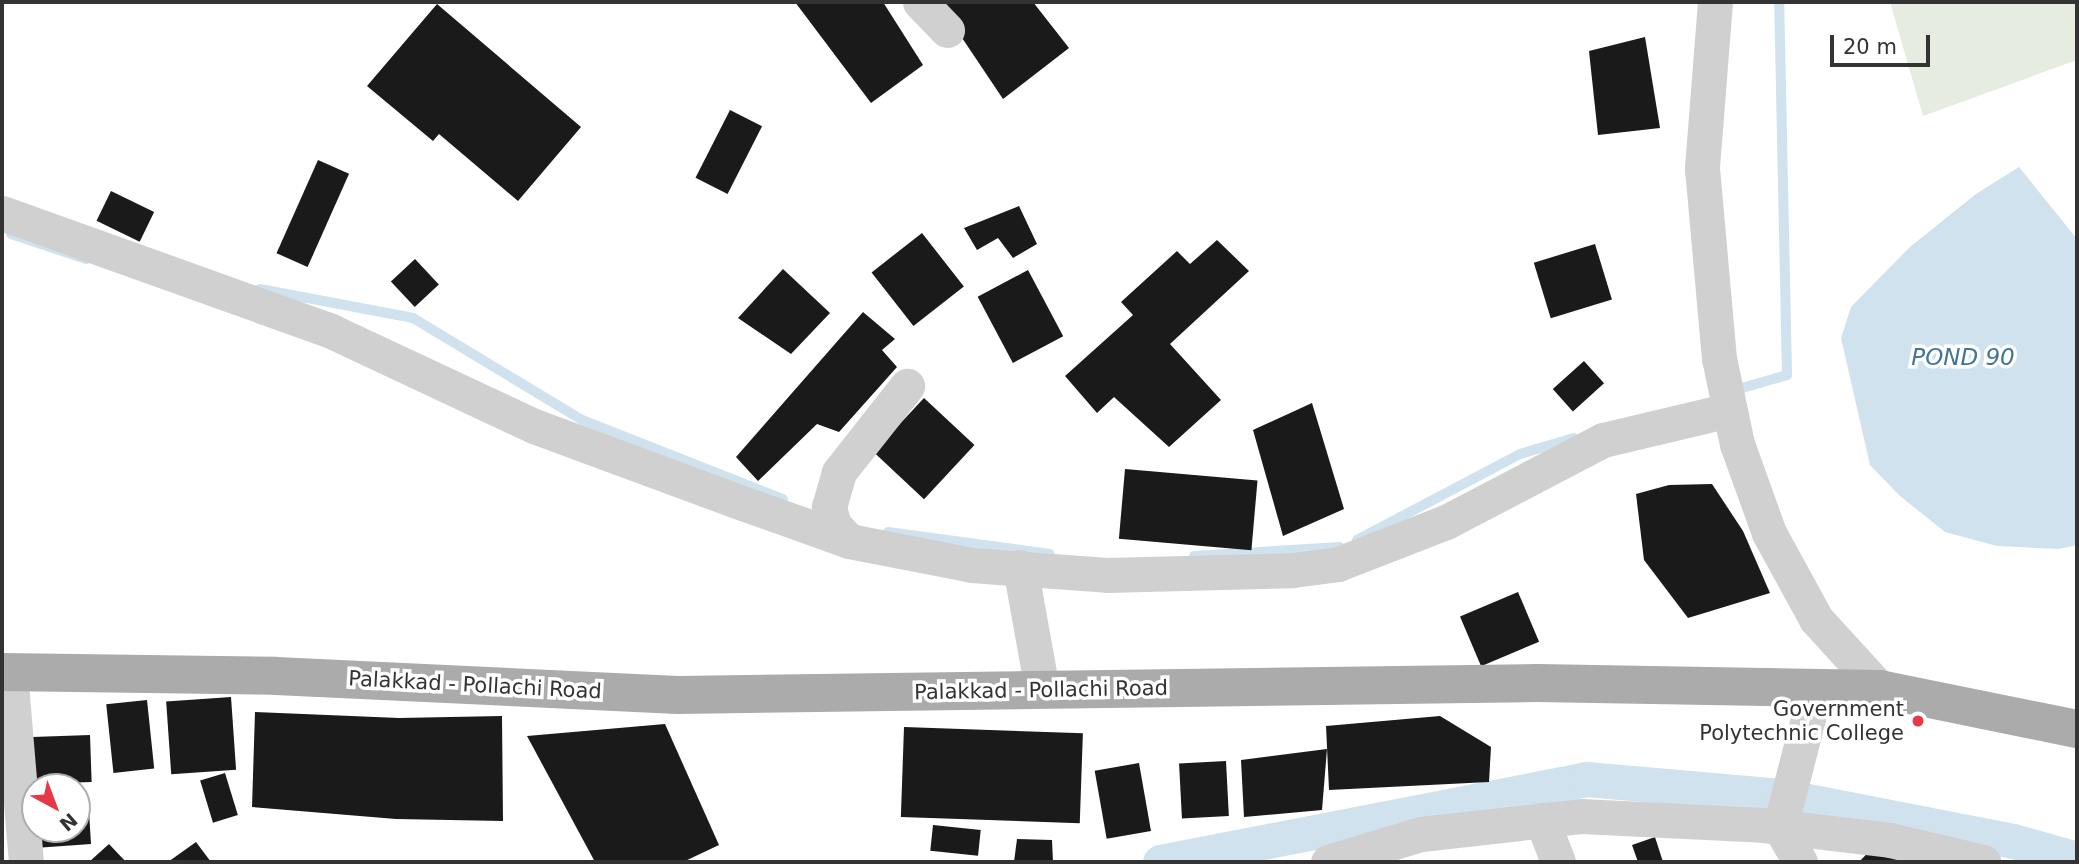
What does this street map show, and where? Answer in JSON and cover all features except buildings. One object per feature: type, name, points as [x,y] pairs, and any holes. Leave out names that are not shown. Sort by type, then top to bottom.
[{"type":"main road","name":"Palakkad - Pollachi Road","points":[[6,672],[276,676],[678,695],[1537,683],[1880,689],[2077,729]]},
{"type":"street","points":[[920,2],[947,30]]},
{"type":"street","points":[[1716,2],[1702,169],[1719,358],[1730,410],[1769,533],[1816,619],[1880,689]]},
{"type":"street","points":[[2,213],[331,331],[534,426],[849,541],[972,565],[1108,575],[1293,570],[1338,564],[1446,522],[1603,440],[1730,410]]},
{"type":"street","points":[[849,541],[834,525],[829,508],[839,472],[907,386]]},
{"type":"street","points":[[1020,567],[1042,689]]},
{"type":"street","points":[[6,672],[26,862]]},
{"type":"street","points":[[1800,862],[1780,827],[1816,688]]},
{"type":"street","points":[[1328,862],[1422,834],[1581,816],[1780,827],[1890,840],[1983,862]]},
{"type":"street","points":[[1542,820],[1558,862]]},
{"type":"shaded area","points":[[1890,2],[2077,2],[2077,60],[1923,116]]},
{"type":"water","name":"POND 90","points":[[2019,167],[2077,239],[2077,545],[2059,549],[1997,546],[1945,532],[1900,496],[1870,465],[1841,338],[1851,307],[1910,247],[1976,194]]},
{"type":"waterway","points":[[1732,391],[1787,375],[1779,2]]},
{"type":"waterway","points":[[11,234],[86,259]]},
{"type":"waterway","points":[[260,289],[413,318],[582,420],[783,499]]},
{"type":"waterway","points":[[1357,540],[1520,454],[1574,438]]},
{"type":"waterway","points":[[888,532],[1050,554]]},
{"type":"waterway","points":[[1194,556],[1340,547]]},
{"type":"waterway","points":[[1160,862],[1586,779],[1782,796],[2013,841],[2077,859]]},
{"type":"place","name":"Government Polytechnic College","points":[[1918,721]]}]
